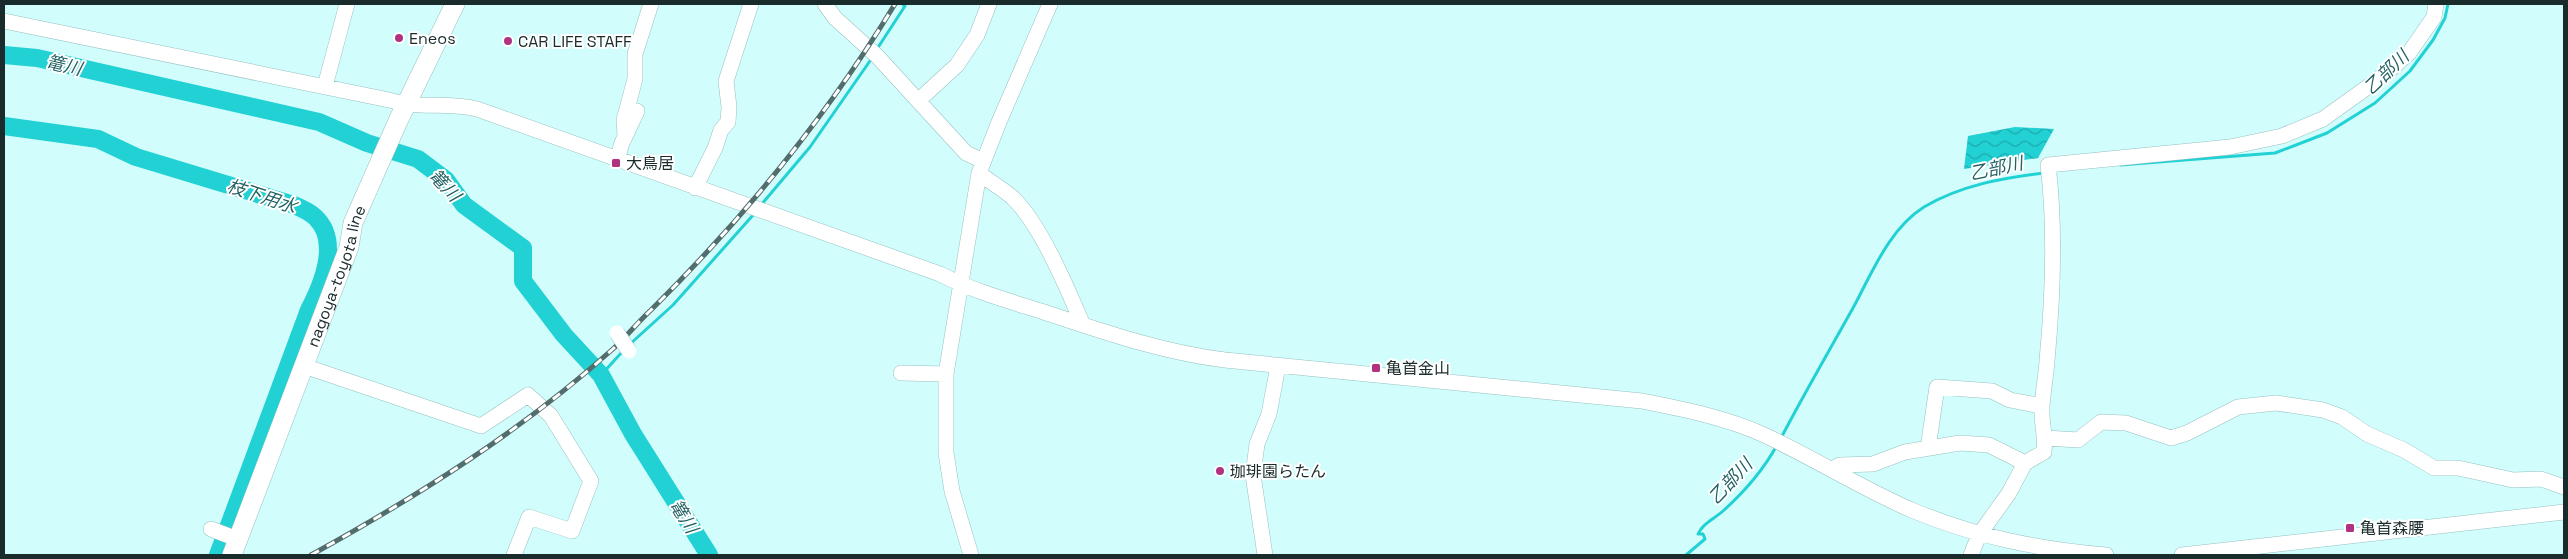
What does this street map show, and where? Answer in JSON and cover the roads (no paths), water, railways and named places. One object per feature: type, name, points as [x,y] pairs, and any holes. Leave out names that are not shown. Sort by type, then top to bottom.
[{"type":"main road","name":"nagoya-toyota line","points":[[226,538],[304,366],[348,247],[353,223],[402,114],[455,4]]},
{"type":"street","points":[[325,86],[347,4]]},
{"type":"street","points":[[625,135],[624,120],[635,79],[635,54],[650,4]]},
{"type":"street","points":[[695,188],[715,148],[721,130],[728,122],[727,75],[751,4]]},
{"type":"street","points":[[825,4],[835,18],[877,56],[966,153],[1014,199],[1039,233],[1083,325]]},
{"type":"street","points":[[918,101],[957,65],[977,35],[989,4]]},
{"type":"street","points":[[971,555],[952,491],[946,453],[946,374],[981,167],[1050,4]]},
{"type":"street","points":[[1971,555],[1979,535],[2009,493],[2025,463],[2044,452],[2046,438],[2042,422],[2042,406],[2052,290],[2051,187],[2048,165],[2230,146],[2282,136],[2323,119],[2383,76],[2409,53],[2434,17],[2436,4]]},
{"type":"street","points":[[4,21],[181,59],[389,100],[402,114],[449,104],[477,109],[940,274],[962,285],[1162,350],[1278,366],[1642,401],[1727,421],[1799,452],[1882,497],[1979,535],[2040,547],[2106,555]]},
{"type":"street","points":[[617,160],[625,135],[637,111]]},
{"type":"street","points":[[617,333],[629,351]]},
{"type":"street","points":[[304,366],[481,426],[528,395],[551,416],[591,481],[572,531],[529,516],[514,555]]},
{"type":"street","points":[[1265,555],[1253,475],[1257,444],[1269,414],[1278,366]]},
{"type":"street","points":[[900,373],[946,374]]},
{"type":"street","points":[[1928,448],[1937,387],[1992,391],[2010,400],[2042,406]]},
{"type":"street","points":[[2046,438],[2078,440],[2102,422],[2126,423],[2171,438],[2187,433],[2238,407],[2276,403],[2323,410],[2342,417],[2367,434],[2404,450],[2434,468],[2458,468],[2513,480],[2541,479],[2564,487]]},
{"type":"street","points":[[1832,469],[1840,465],[1882,462],[1892,456],[1960,443],[1989,445],[2025,463]]},
{"type":"street","points":[[2182,555],[2564,512]]},
{"type":"water","points":[[2015,127],[2054,129],[2038,158],[1964,169],[1968,136]]},
{"type":"waterway","points":[[877,49],[905,6],[902,4]]},
{"type":"waterway","name":"乙部川","points":[[2120,165],[2275,153],[2327,133],[2375,103],[2410,71],[2433,40],[2445,18],[2448,4]]},
{"type":"waterway","name":"篭川","points":[[4,55],[37,58],[319,122],[367,143],[418,159],[446,180],[464,205],[523,248],[523,281],[564,335],[601,375],[633,434],[709,555]]},
{"type":"waterway","points":[[761,205],[810,147],[872,58]]},
{"type":"waterway","name":"枝下用水","points":[[4,126],[98,139],[136,157],[294,205],[313,215],[323,227],[327,238],[328,250],[323,276],[218,555]]},
{"type":"waterway","name":"乙部川","points":[[1781,438],[1882,253],[1901,227],[1924,207],[1953,193],[1998,180],[2044,173]]},
{"type":"waterway","points":[[629,345],[673,305],[754,214]]},
{"type":"waterway","points":[[601,375],[623,351]]},
{"type":"waterway","name":"乙部川","points":[[1686,555],[1705,539],[1703,534],[1698,534],[1703,527],[1723,511],[1745,489],[1766,463],[1777,445]]},
{"type":"railway","points":[[311,555],[391,509],[468,460],[543,407],[614,348],[719,239],[751,202],[812,126],[869,46],[895,4]]},
{"type":"place","name":"Eneos","points":[[399,38]]},
{"type":"place","name":"CAR LIFE STAFF","points":[[508,41]]},
{"type":"place","name":"大鳥居","points":[[616,163]]},
{"type":"place","name":"亀首金山","points":[[1376,368]]},
{"type":"place","name":"珈琲園らたん","points":[[1220,471]]},
{"type":"place","name":"亀首森腰","points":[[2350,528]]}]
